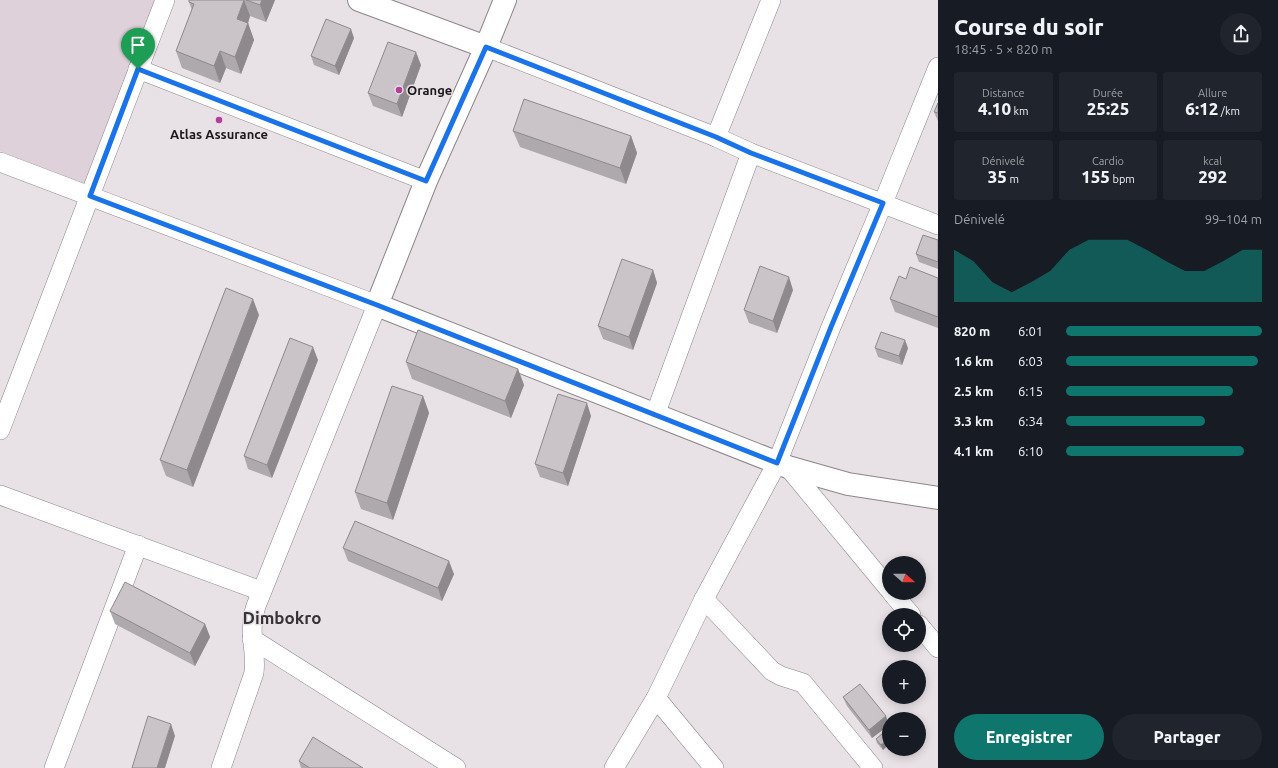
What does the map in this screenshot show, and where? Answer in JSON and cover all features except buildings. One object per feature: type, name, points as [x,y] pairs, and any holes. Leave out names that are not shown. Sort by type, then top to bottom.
[{"type":"main road","points":[[359,0],[486,47]]},
{"type":"main road","points":[[505,0],[486,47],[426,181],[377,305],[782,465],[848,484],[938,498]]},
{"type":"street","points":[[0,430],[165,0]]},
{"type":"street","points":[[716,137],[771,0]]},
{"type":"street","points":[[486,47],[716,137],[751,153],[938,225]]},
{"type":"street","points":[[614,768],[656,698],[704,599],[782,465],[831,327],[938,66]]},
{"type":"street","points":[[138,69],[426,181]]},
{"type":"street","points":[[655,415],[751,153]]},
{"type":"street","points":[[0,162],[377,305],[261,591],[252,617],[252,639],[255,664],[254,673],[220,768]]},
{"type":"street","points":[[782,465],[882,581]]},
{"type":"street","points":[[0,495],[261,591]]},
{"type":"street","points":[[54,768],[138,545]]},
{"type":"street","points":[[704,599],[772,671],[781,676],[803,683],[873,768]]},
{"type":"street","points":[[898,600],[905,608]]},
{"type":"street","points":[[926,633],[938,648]]},
{"type":"street","points":[[252,639],[456,768]]},
{"type":"street","points":[[656,698],[714,768]]},
{"type":"shaded area","points":[[0,0],[158,0],[88,185],[0,151]]},
{"type":"place","name":"Orange","points":[[399,90]]},
{"type":"place","name":"Atlas Assurance","points":[[219,120]]},
{"type":"district","name":"Dimbokro","points":[[282,617]]},
{"type":"route","points":[[486,47],[716,137],[751,153],[883,203],[831,327],[777,463],[377,305],[90,196],[138,69],[426,181],[486,47]]}]
